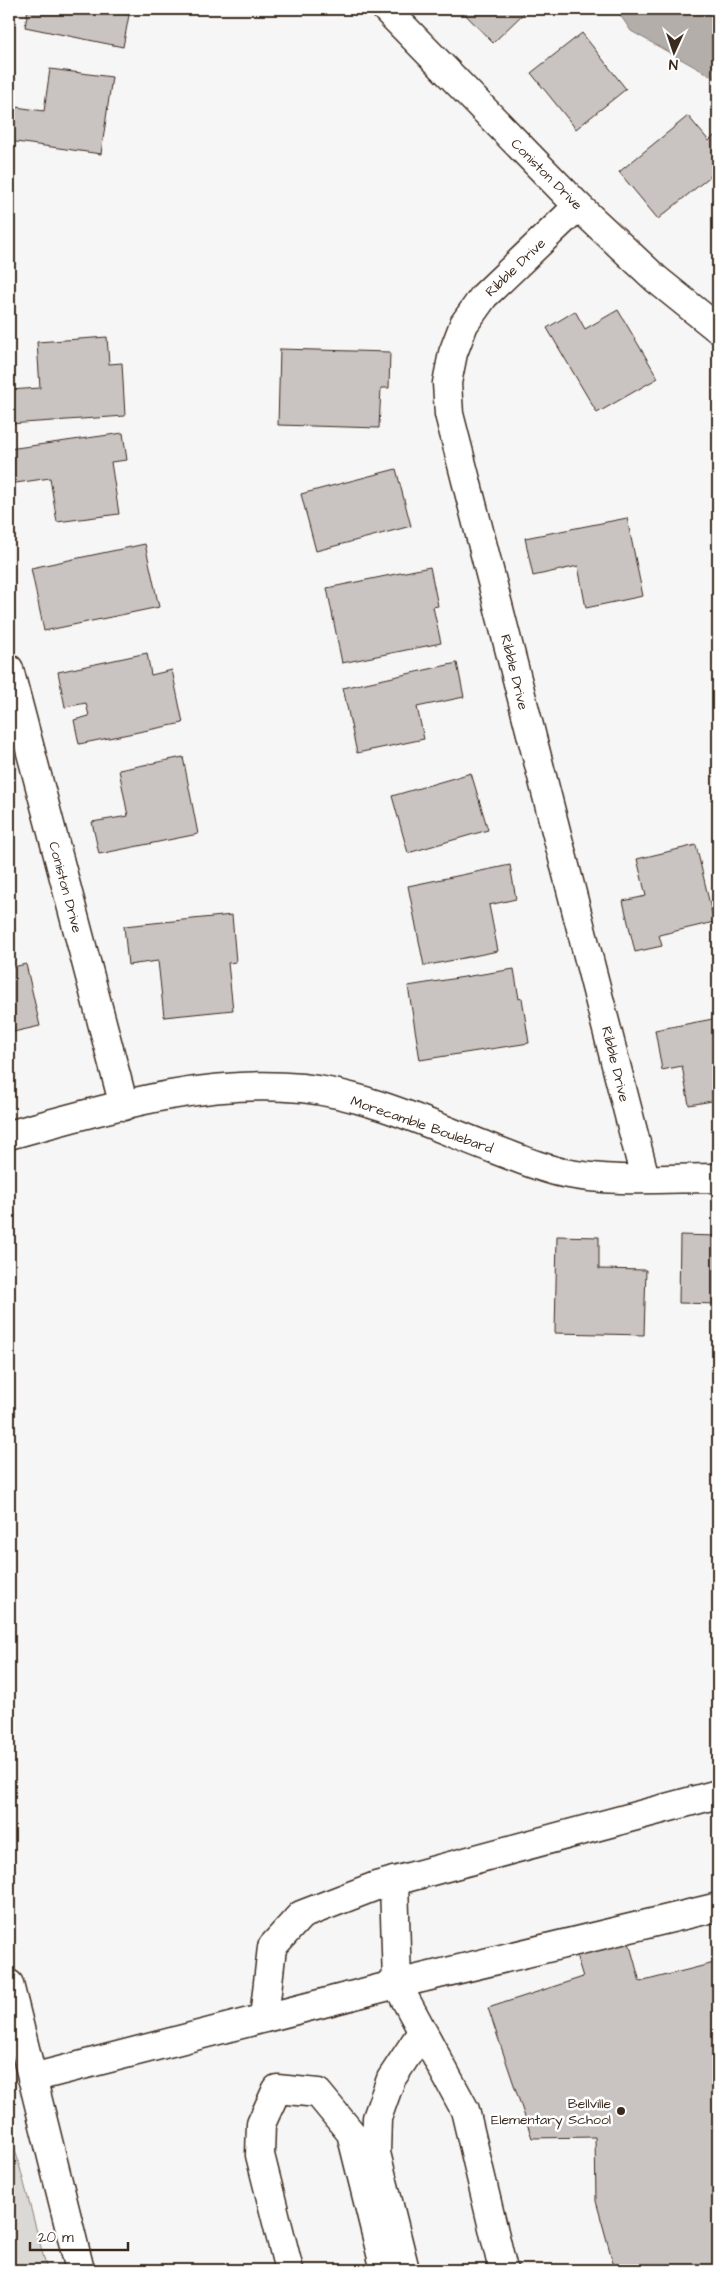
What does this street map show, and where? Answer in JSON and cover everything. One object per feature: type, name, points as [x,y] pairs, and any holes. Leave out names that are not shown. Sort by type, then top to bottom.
[{"type":"street","name":"Coniston Drive","points":[[386,9],[578,206],[656,279],[718,329]]},
{"type":"street","name":"Ribble Drive","points":[[578,206],[484,296],[464,324],[453,353],[448,383],[450,414],[645,1178]]},
{"type":"street","name":"Coniston Drive","points":[[9,669],[124,1106]]},
{"type":"street","name":"Morecamble Boulebard","points":[[9,1135],[186,1092],[263,1086],[303,1088],[391,1110],[532,1164],[564,1172],[602,1178],[718,1178]]},
{"type":"street","points":[[264,2018],[272,1947],[300,1915],[394,1881],[718,1794]]},
{"type":"street","points":[[394,1881],[397,1984],[465,2110],[503,2270]]},
{"type":"street","points":[[32,2078],[397,1984],[718,1907]]},
{"type":"street","points":[[9,1984],[80,2270]]},
{"type":"street","points":[[405,2270],[376,2154],[377,2118],[391,2079],[422,2032]]},
{"type":"street","points":[[289,2270],[260,2156],[261,2124],[276,2089],[318,2094],[351,2133],[385,2270]]},
{"type":"shaded area","points":[[616,9],[718,9],[718,80],[631,31]]},
{"type":"shaded area","points":[[9,2126],[47,2270],[9,2270]]},
{"type":"building","points":[[28,9],[117,9],[116,12],[129,15],[123,47],[25,27]]},
{"type":"building","points":[[460,9],[528,9],[493,43]]},
{"type":"building","points":[[582,33],[626,89],[576,129],[531,73]]},
{"type":"building","points":[[50,69],[112,77],[101,154],[9,141],[9,106],[44,111]]},
{"type":"building","points":[[688,116],[709,141],[716,134],[718,137],[718,170],[658,219],[619,172]]},
{"type":"building","points":[[618,310],[658,378],[597,413],[547,328],[575,311],[585,329]]},
{"type":"building","points":[[107,337],[109,364],[122,363],[125,416],[9,424],[9,390],[40,388],[37,342]]},
{"type":"building","points":[[280,349],[390,352],[389,388],[381,388],[379,428],[278,425]]},
{"type":"building","points":[[123,433],[127,460],[111,462],[119,514],[57,522],[50,478],[9,484],[9,449]]},
{"type":"building","points":[[396,469],[411,526],[316,551],[301,494]]},
{"type":"building","points":[[627,518],[643,596],[586,608],[578,566],[533,576],[525,538]]},
{"type":"building","points":[[145,544],[159,607],[44,631],[31,568]]},
{"type":"building","points":[[430,567],[438,606],[433,607],[441,643],[342,663],[327,588]]},
{"type":"building","points":[[147,653],[151,675],[172,670],[183,723],[79,744],[74,720],[89,716],[86,703],[65,707],[58,672]]},
{"type":"building","points":[[457,663],[464,697],[417,707],[424,739],[357,753],[343,688]]},
{"type":"building","points":[[183,757],[198,834],[99,854],[92,822],[128,816],[119,770]]},
{"type":"building","points":[[471,773],[488,830],[408,853],[392,796]]},
{"type":"building","points":[[696,845],[714,922],[659,935],[662,946],[635,952],[623,901],[646,896],[637,859]]},
{"type":"building","points":[[510,865],[516,899],[489,905],[498,951],[424,966],[408,886]]},
{"type":"building","points":[[232,915],[236,962],[228,963],[233,1010],[164,1017],[158,961],[128,965],[124,926]]},
{"type":"building","points":[[26,964],[40,1026],[9,1033],[9,968]]},
{"type":"building","points":[[514,969],[519,999],[522,998],[529,1043],[420,1060],[408,986]]},
{"type":"building","points":[[718,1018],[718,1100],[689,1105],[682,1066],[662,1070],[655,1030]]},
{"type":"building","points":[[680,1235],[718,1236],[718,1304],[679,1303]]},
{"type":"building","points":[[557,1236],[599,1237],[599,1269],[646,1270],[644,1335],[555,1333]]},
{"type":"building","name":"Bellville Elementary School","points":[[572,1942],[629,1942],[640,1982],[718,1962],[718,2270],[615,2270],[596,2201],[595,2137],[532,2138],[488,2008],[583,1977]]},
{"type":"place","name":"Bellville Elementary School","points":[[621,2111]]}]
